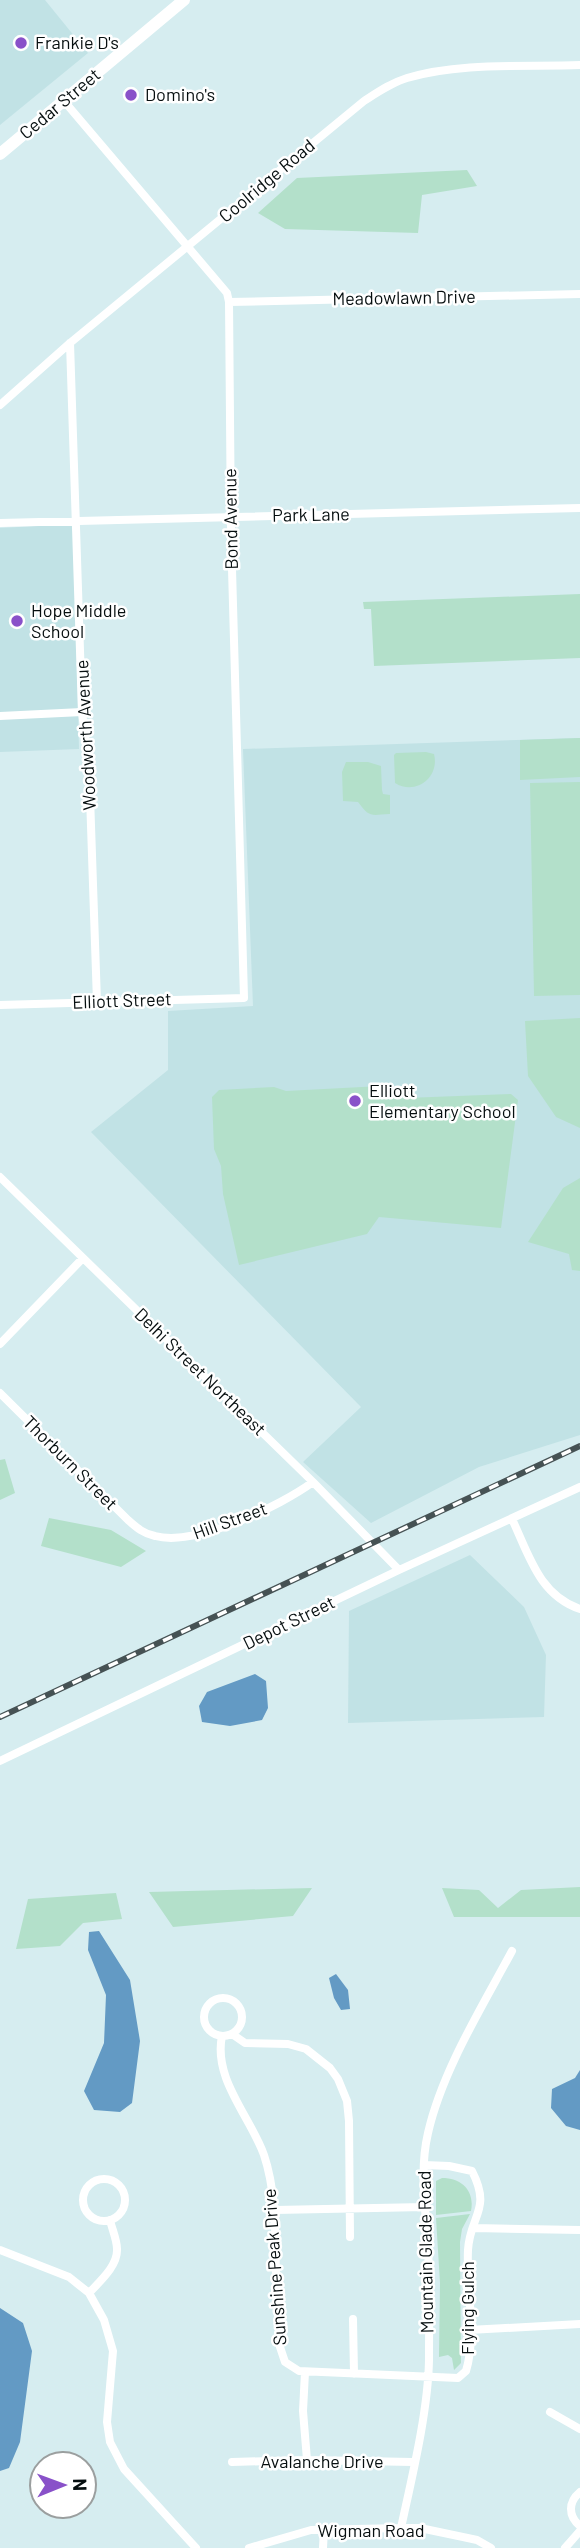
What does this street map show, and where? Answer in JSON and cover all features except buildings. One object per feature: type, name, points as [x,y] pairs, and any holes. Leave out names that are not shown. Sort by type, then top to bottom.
[{"type":"main road","name":"Cedar Street","points":[[0,154],[184,0]]},
{"type":"street","name":"Coolridge Road","points":[[0,405],[70,343],[364,101],[389,85],[428,73],[461,69],[580,65]]},
{"type":"street","points":[[64,101],[227,293],[229,302]]},
{"type":"street","name":"Meadowlawn Drive","points":[[229,302],[580,294]]},
{"type":"street","name":"Bond Avenue","points":[[229,302],[231,517],[244,998]]},
{"type":"street","name":"Woodworth Avenue","points":[[70,343],[78,521],[82,712],[89,767],[97,1002]]},
{"type":"street","name":"Park Lane","points":[[0,523],[580,508]]},
{"type":"street","points":[[0,716],[82,712]]},
{"type":"street","name":"Elliott Street","points":[[0,1005],[244,998]]},
{"type":"street","name":"Delhi Street Northeast","points":[[0,1177],[313,1482],[399,1570]]},
{"type":"street","points":[[0,1344],[83,1258]]},
{"type":"street","name":"Thorburn Street","points":[[0,1393],[142,1532]]},
{"type":"street","name":"Hill Street","points":[[142,1532],[158,1537],[181,1538],[204,1532],[267,1509],[292,1497],[313,1482]]},
{"type":"street","name":"Depot Street","points":[[0,1762],[399,1570],[580,1487]]},
{"type":"street","points":[[512,1519],[538,1576],[550,1593],[568,1605],[580,1609]]},
{"type":"street","name":"Mountain Glade Road","points":[[401,2528],[427,2377],[428,2252],[424,2165],[427,2136],[435,2106],[512,1951]]},
{"type":"street","points":[[226,1998],[233,2000],[241,2010],[243,2018],[232,2034],[222,2036],[212,2033],[205,2021],[207,2008],[215,2000],[226,1998]]},
{"type":"street","points":[[232,2034],[245,2043],[288,2044],[306,2049],[330,2068],[338,2079],[347,2101],[350,2237]]},
{"type":"street","name":"Sunshine Peak Drive","points":[[222,2036],[222,2066],[227,2083],[239,2102],[264,2156],[275,2210],[280,2347],[285,2362],[305,2372]]},
{"type":"street","name":"Flying Gulch","points":[[424,2165],[449,2165],[472,2171],[482,2199],[468,2247],[468,2365],[463,2375],[458,2378],[427,2377]]},
{"type":"street","points":[[95,2181],[115,2182],[124,2193],[124,2206],[116,2217],[110,2220],[103,2221],[91,2216],[84,2204],[86,2191],[95,2181]]},
{"type":"street","points":[[275,2210],[425,2207]]},
{"type":"street","points":[[89,2293],[108,2272],[117,2256],[110,2220]]},
{"type":"street","points":[[474,2228],[580,2230]]},
{"type":"street","points":[[0,2250],[69,2277],[89,2293],[104,2320],[113,2351],[107,2422],[110,2442],[124,2469],[196,2548]]},
{"type":"street","points":[[353,2319],[354,2374]]},
{"type":"street","points":[[469,2330],[580,2324]]},
{"type":"street","points":[[307,2460],[303,2410],[305,2372],[427,2377]]},
{"type":"street","points":[[551,2412],[580,2430]]},
{"type":"street","name":"Avalanche Drive","points":[[232,2462],[413,2462]]},
{"type":"street","points":[[565,2548],[580,2528],[571,2509],[574,2498],[580,2492]]},
{"type":"street","name":"Wigman Road","points":[[249,2548],[311,2530],[420,2528],[477,2540],[491,2548]]},
{"type":"street","points":[[323,2548],[324,2529]]},
{"type":"shaded area","points":[[0,0],[45,0],[88,53],[0,125]]},
{"type":"shaded area","points":[[73,524],[79,749],[0,752],[0,528]]},
{"type":"shaded area","name":"Elliott Elementary School","points":[[580,738],[580,1435],[479,1467],[371,1523],[303,1462],[361,1407],[91,1132],[168,1070],[168,1011],[253,1006],[243,749]]},
{"type":"shaded area","points":[[470,1555],[524,1607],[546,1655],[544,1717],[348,1723],[349,1611]]},
{"type":"green space","points":[[467,170],[477,186],[422,195],[418,233],[285,229],[258,213],[297,178]]},
{"type":"green space","points":[[580,594],[580,658],[374,666],[371,609],[364,609],[363,602]]},
{"type":"green space","points":[[580,738],[580,777],[520,780],[520,740]]},
{"type":"green space","points":[[396,753],[434,754],[435,762],[430,777],[425,782],[411,787],[395,783]]},
{"type":"green space","points":[[346,762],[368,762],[381,766],[383,794],[390,795],[390,814],[371,814],[358,802],[343,801],[342,772]]},
{"type":"green space","points":[[580,782],[580,995],[534,996],[530,783]]},
{"type":"green space","points":[[580,1018],[580,1128],[556,1117],[528,1076],[525,1021]]},
{"type":"green space","points":[[381,1086],[380,1099],[511,1094],[518,1100],[501,1228],[379,1217],[367,1234],[239,1265],[223,1194],[221,1166],[214,1149],[212,1097],[219,1090],[274,1087],[286,1091]]},
{"type":"green space","points":[[580,1178],[580,1271],[572,1270],[569,1254],[528,1242],[563,1188]]},
{"type":"green space","points":[[5,1459],[15,1493],[0,1500],[0,1460]]},
{"type":"green space","points":[[49,1518],[111,1530],[146,1551],[121,1567],[41,1546]]},
{"type":"green space","points":[[580,1887],[580,1917],[454,1917],[442,1888],[479,1890],[498,1908],[521,1890]]},
{"type":"green space","points":[[312,1888],[293,1916],[173,1927],[149,1892]]},
{"type":"green space","points":[[116,1893],[122,1919],[83,1923],[60,1946],[16,1949],[28,1899]]},
{"type":"green space","points":[[442,2178],[456,2180],[466,2187],[471,2197],[471,2211],[436,2215],[436,2181]]},
{"type":"green space","points":[[470,2214],[462,2229],[460,2242],[461,2363],[454,2370],[452,2358],[448,2355],[439,2357],[440,2283],[436,2218]]},
{"type":"water","points":[[255,1674],[266,1681],[268,1708],[262,1720],[230,1726],[202,1722],[199,1706],[207,1692]]},
{"type":"water","points":[[99,1931],[130,1980],[140,2041],[132,2103],[120,2112],[94,2110],[84,2091],[104,2043],[106,1995],[88,1950],[89,1932]]},
{"type":"water","points":[[336,1974],[348,1990],[350,2009],[341,2010],[334,1998],[329,1978]]},
{"type":"water","points":[[580,2070],[580,2130],[566,2126],[551,2108],[552,2089],[575,2078]]},
{"type":"water","points":[[0,2308],[23,2323],[32,2351],[20,2442],[9,2468],[0,2471]]},
{"type":"railway","points":[[0,1717],[580,1446]]},
{"type":"place","name":"Frankie D's","points":[[21,43]]},
{"type":"place","name":"Domino's","points":[[131,95]]},
{"type":"place","name":"Hope Middle School","points":[[17,621]]},
{"type":"place","name":"Elliott Elementary School","points":[[355,1101]]}]
